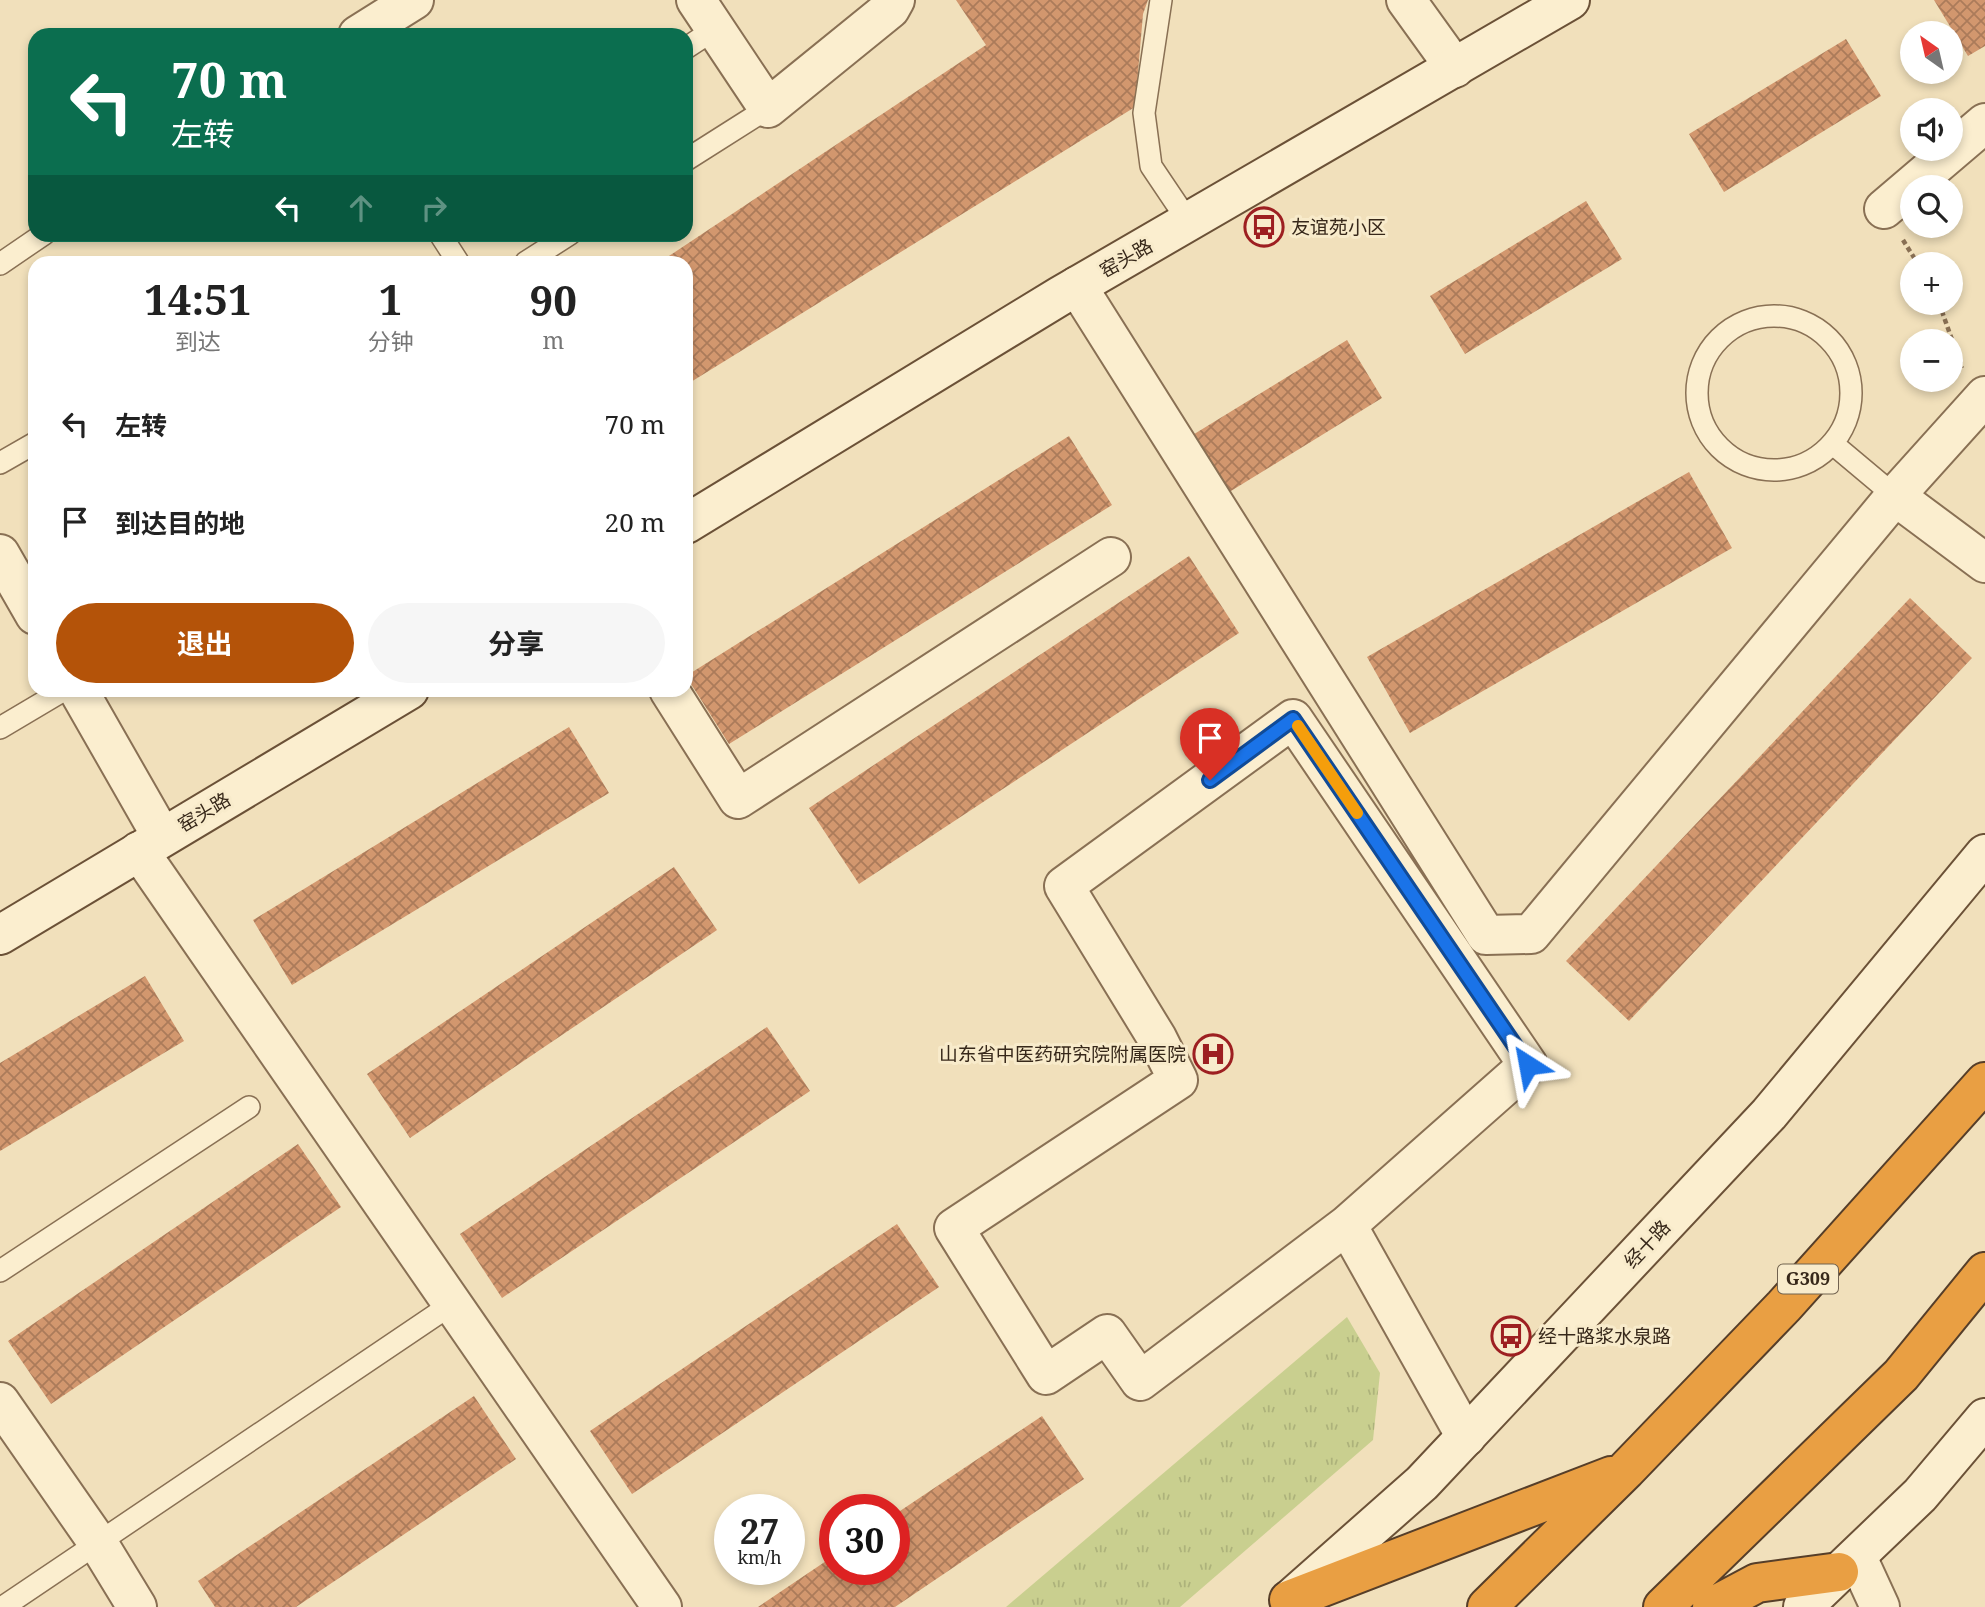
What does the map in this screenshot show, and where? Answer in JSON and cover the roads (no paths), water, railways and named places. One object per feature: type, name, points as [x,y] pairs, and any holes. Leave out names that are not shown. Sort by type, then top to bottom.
[{"type":"highway","name":"G309","points":[[1487,1607],[1626,1470],[1784,1306],[1985,1082]]},
{"type":"highway","points":[[1663,1607],[1901,1375],[1985,1272]]},
{"type":"highway","points":[[1285,1604],[1626,1470]]},
{"type":"highway","points":[[1712,1607],[1757,1583],[1848,1564]]},
{"type":"street","points":[[369,28],[414,0]]},
{"type":"street","points":[[699,25],[768,108],[890,9],[895,0]]},
{"type":"street","points":[[1406,0],[1455,68]]},
{"type":"street","name":"窑头路","points":[[693,520],[1077,286],[1570,0]]},
{"type":"street","points":[[1884,209],[1985,122]]},
{"type":"street","points":[[1077,286],[1486,935],[1531,934],[1895,496],[1980,401]]},
{"type":"street","points":[[1895,496],[1985,563]]},
{"type":"street","points":[[0,554],[28,603]]},
{"type":"street","points":[[673,697],[738,799],[1111,557]]},
{"type":"street","points":[[81,697],[149,841],[452,1304],[662,1607]]},
{"type":"street","name":"窑头路","points":[[0,934],[149,841],[397,697]]},
{"type":"street","points":[[1293,719],[1528,1065],[1347,1225],[1140,1381],[1107,1334],[1046,1375],[954,1228],[1178,1080],[1157,1038],[1064,886],[1293,719]]},
{"type":"street","name":"经十路","points":[[1285,1604],[1422,1483],[1769,1114],[1985,854]]},
{"type":"street","points":[[1347,1225],[1466,1437]]},
{"type":"street","points":[[0,1402],[97,1543],[137,1607]]},
{"type":"street","points":[[1803,1607],[1920,1495],[1985,1418]]},
{"type":"street","points":[[1848,1564],[1880,1607]]},
{"type":"lane","points":[[1161,0],[1144,113],[1151,166],[1188,221]]},
{"type":"lane","points":[[693,156],[768,108]]},
{"type":"lane","points":[[0,264],[32,242]]},
{"type":"lane","points":[[535,256],[557,242]]},
{"type":"lane","points":[[1779,316],[1803,321],[1825,334],[1840,353],[1850,375],[1852,399],[1846,423],[1833,444],[1814,460],[1791,469],[1765,470],[1739,463],[1718,447],[1703,425],[1697,400],[1699,373],[1711,349],[1729,330],[1753,319],[1779,316]]},
{"type":"lane","points":[[1833,444],[1895,496]]},
{"type":"lane","points":[[0,463],[28,447]]},
{"type":"lane","points":[[0,728],[52,697]]},
{"type":"lane","points":[[0,1271],[249,1107]]},
{"type":"lane","points":[[3,1607],[452,1304]]},
{"type":"place","name":"友谊苑小区","points":[[1264,227]]},
{"type":"place","name":"山东省中医药研究院附属医院","points":[[1213,1054]]},
{"type":"place","name":"经十路浆水泉路","points":[[1511,1336]]}]
